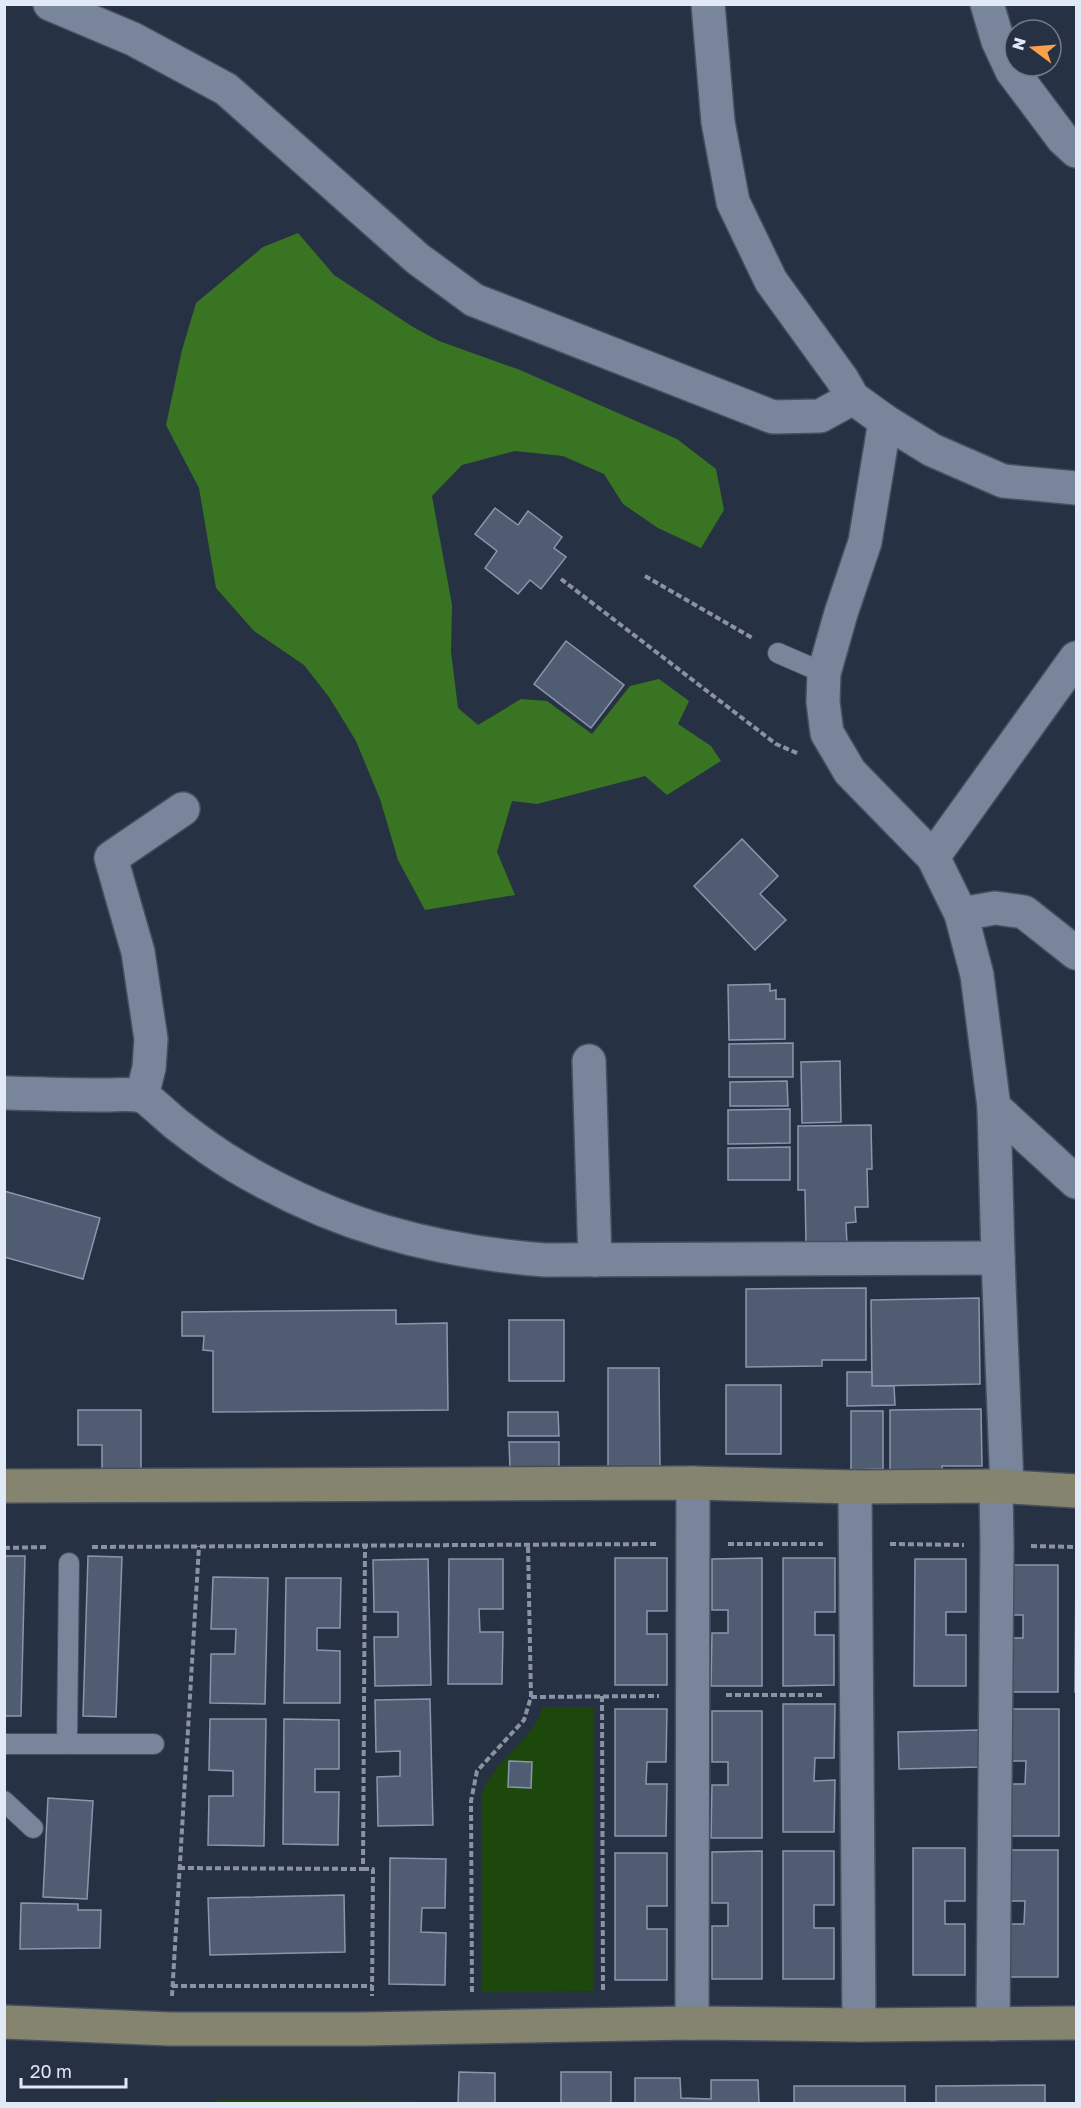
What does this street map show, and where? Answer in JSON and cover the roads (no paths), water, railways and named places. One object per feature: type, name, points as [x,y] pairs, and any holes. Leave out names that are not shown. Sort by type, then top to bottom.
[{"type":"street","points":[[50,4],[133,39],[226,89],[418,259],[474,300],[773,417],[820,416],[853,398]]},
{"type":"street","points":[[708,4],[718,123],[733,202],[771,281],[842,379],[853,398],[885,422],[932,450],[1003,481],[1077,488]]},
{"type":"street","points":[[987,4],[998,41],[1012,71],[1063,139],[1077,152]]},
{"type":"street","points":[[885,422],[865,542],[824,673],[823,702],[828,733],[850,772],[933,857],[961,914],[977,975],[994,1107],[1001,1486],[997,1545],[993,2024]]},
{"type":"street","points":[[933,857],[1077,658]]},
{"type":"street","points":[[142,1096],[149,1068],[152,1039],[138,952],[111,858],[183,809]]},
{"type":"street","points":[[961,914],[995,908],[1024,912],[1077,953]]},
{"type":"street","points":[[589,1061],[595,1260]]},
{"type":"street","points":[[4,1093],[142,1096],[180,1127],[245,1171],[307,1203],[352,1222],[399,1237],[447,1248],[496,1256],[545,1260],[998,1258]]},
{"type":"street","points":[[994,1107],[1077,1182]]},
{"type":"street","points":[[4,1486],[693,1483],[855,1487],[1001,1486],[1077,1491]]},
{"type":"street","points":[[692,2023],[693,1483]]},
{"type":"street","points":[[855,1487],[860,2025]]},
{"type":"street","points":[[4,2022],[170,2029],[362,2030],[692,2023],[860,2025],[1077,2023]]},
{"type":"lane","points":[[778,653],[824,673]]},
{"type":"lane","points":[[68,1744],[69,1563]]},
{"type":"lane","points":[[4,1743],[154,1744]]},
{"type":"lane","points":[[4,1801],[33,1828]]}]
